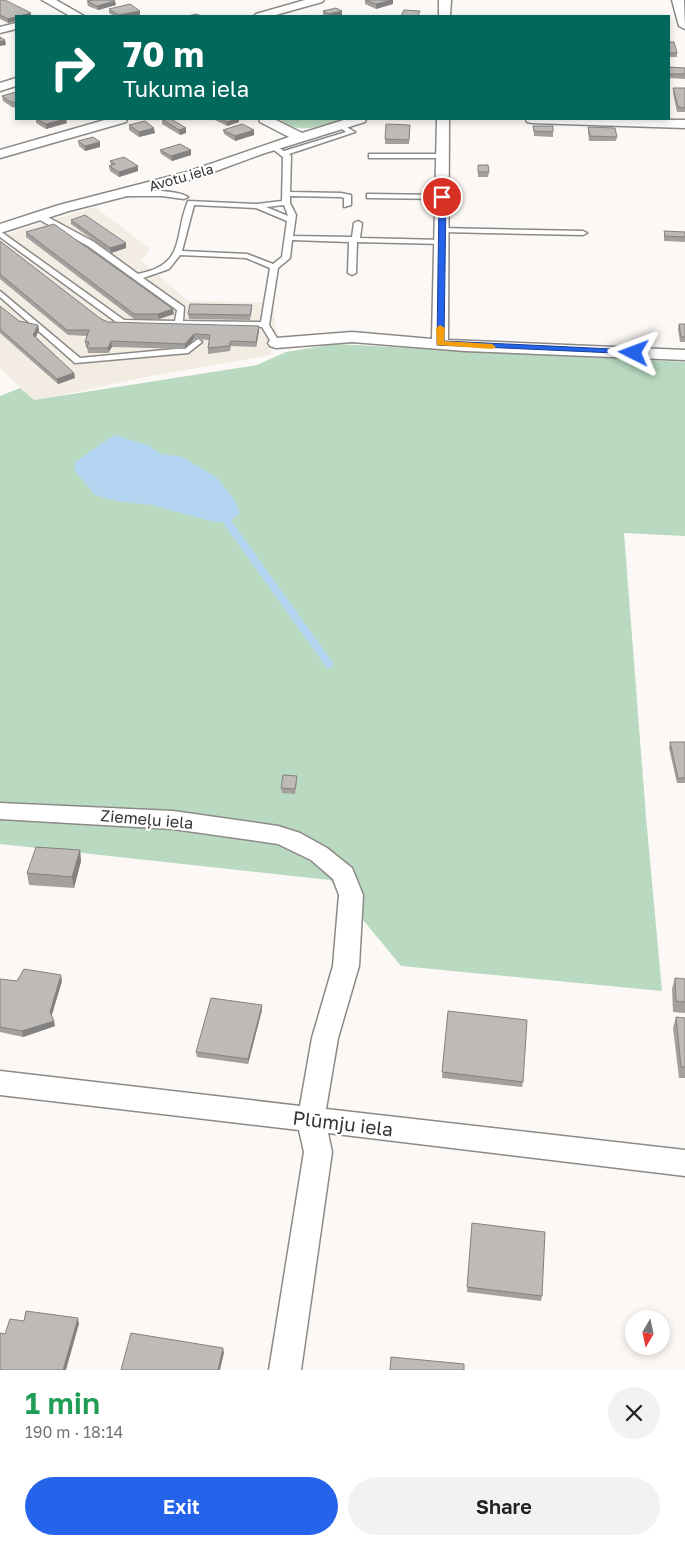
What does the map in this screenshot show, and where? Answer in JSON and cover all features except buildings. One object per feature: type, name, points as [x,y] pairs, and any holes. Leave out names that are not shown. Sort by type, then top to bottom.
[{"type":"street","points":[[48,0],[74,14]]},
{"type":"street","points":[[264,15],[318,0]]},
{"type":"street","points":[[445,0],[445,15]]},
{"type":"street","points":[[678,0],[685,26]]},
{"type":"street","points":[[0,30],[15,26]]},
{"type":"street","points":[[0,87],[15,82]]},
{"type":"street","points":[[0,154],[118,120]]},
{"type":"street","points":[[267,120],[300,138]]},
{"type":"street","name":"Avotu iela","points":[[0,231],[64,208],[278,150],[300,138],[357,120]]},
{"type":"street","points":[[440,344],[443,120]]},
{"type":"street","points":[[563,120],[685,124]]},
{"type":"street","points":[[276,343],[352,337],[440,344],[685,355]]},
{"type":"street","name":"Ziemeļu iela","points":[[0,811],[173,820],[278,835],[292,839],[319,854],[343,874],[350,895],[346,966],[325,1038],[311,1119]]},
{"type":"street","name":"Plūmju iela","points":[[0,1083],[685,1163]]},
{"type":"street","points":[[285,1370],[318,1152],[311,1119]]},
{"type":"lane","points":[[278,150],[352,132],[340,125]]},
{"type":"lane","points":[[276,343],[265,324],[274,267],[286,258],[292,220],[286,198],[288,156],[278,150]]},
{"type":"lane","points":[[372,156],[443,156]]},
{"type":"lane","points":[[184,177],[179,183],[179,188],[184,197],[191,203],[257,206],[286,198],[340,195],[348,197],[347,205]]},
{"type":"lane","points":[[121,194],[162,194],[184,197]]},
{"type":"lane","points":[[370,196],[442,197]]},
{"type":"lane","points":[[136,277],[157,272],[168,266],[177,253],[191,203]]},
{"type":"lane","points":[[257,206],[292,220]]},
{"type":"lane","points":[[39,216],[91,244],[181,309],[179,322]]},
{"type":"lane","points":[[352,273],[358,223]]},
{"type":"lane","points":[[0,231],[122,322],[265,324]]},
{"type":"lane","points":[[289,238],[355,240],[583,233]]},
{"type":"lane","points":[[177,253],[247,256],[274,267]]},
{"type":"lane","points":[[0,293],[78,360],[188,350],[198,342]]},
{"type":"shaded area","points":[[95,207],[150,249],[141,260],[188,301],[273,303],[276,332],[270,355],[141,378],[34,401],[0,368],[0,236]]},
{"type":"green space","points":[[281,120],[339,120],[310,128],[294,127]]},
{"type":"green space","points":[[335,344],[685,362],[685,536],[624,533],[646,817],[662,991],[401,966],[330,880],[0,844],[0,396],[20,388],[34,400],[257,365],[286,352]]},
{"type":"water","points":[[114,435],[148,445],[161,454],[182,457],[216,477],[234,499],[240,513],[228,523],[211,521],[152,505],[121,502],[95,495],[75,471],[75,462]]},
{"type":"waterway","points":[[228,523],[329,664]]},
{"type":"slow traffic","points":[[440,328],[440,344],[492,347]]},
{"type":"route","points":[[442,197],[440,344],[634,353]]}]
